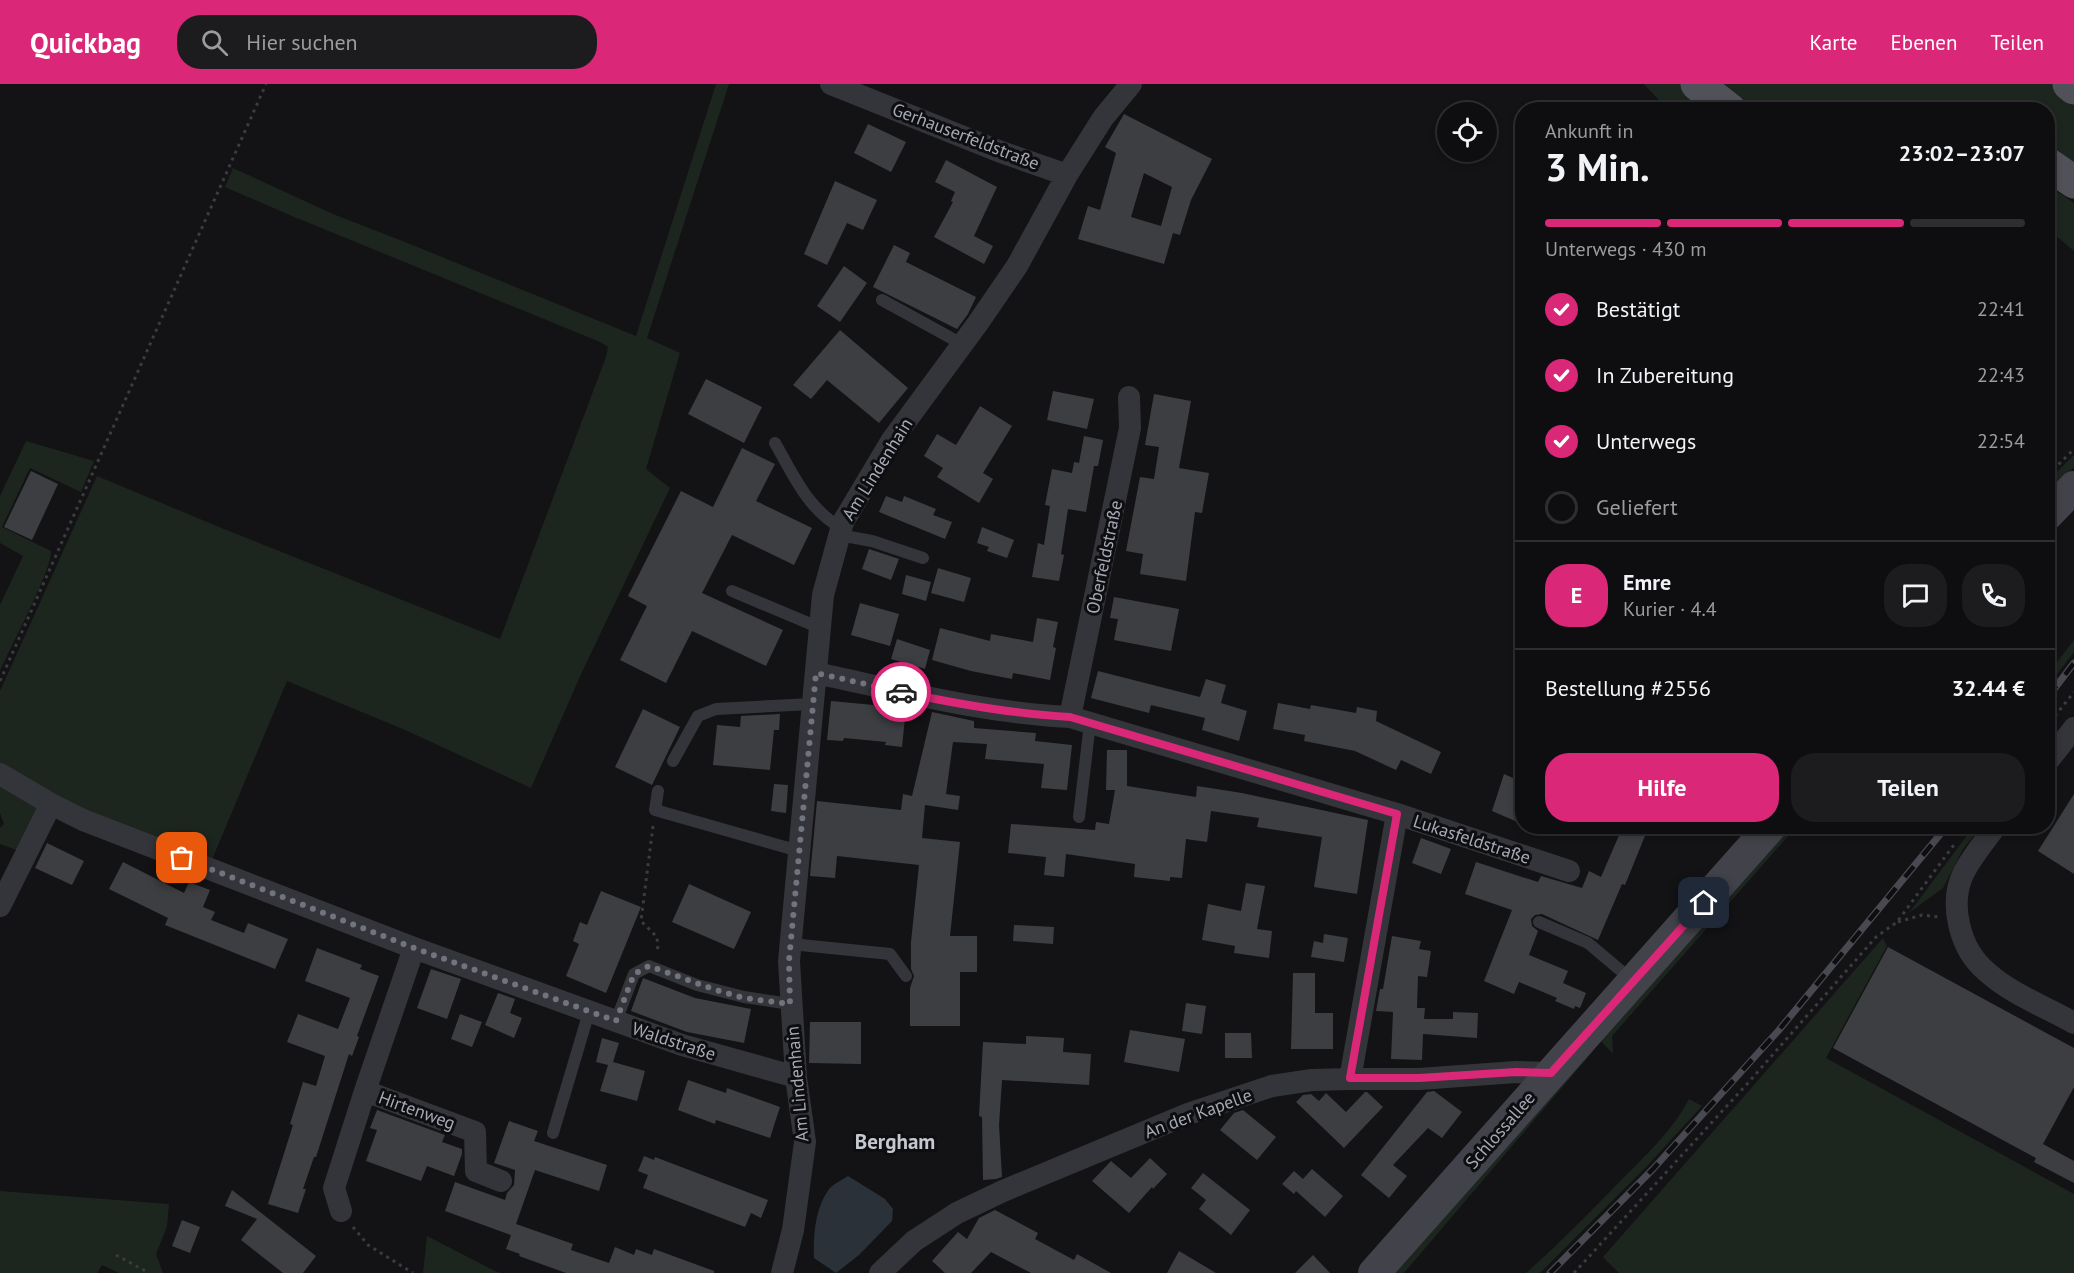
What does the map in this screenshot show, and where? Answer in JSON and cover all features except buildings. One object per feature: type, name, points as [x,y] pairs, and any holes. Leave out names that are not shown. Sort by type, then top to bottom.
[{"type":"main road","points":[[1697,84],[1720,102]]},
{"type":"main road","points":[[2069,84],[2074,88]]},
{"type":"main road","points":[[2055,169],[2074,182]]},
{"type":"main road","points":[[2055,507],[2074,487]]},
{"type":"main road","name":"Schlossallee","points":[[1374,1273],[1765,834]]},
{"type":"street","name":"Gerhauserfeldstraße","points":[[831,84],[1001,152],[1067,175]]},
{"type":"street","name":"Am Lindenhain","points":[[782,1273],[793,1230],[805,1142],[796,1077],[790,1004],[791,944],[798,851],[824,595],[840,532],[843,522],[892,441],[1017,266],[1067,175],[1103,118],[1131,84]]},
{"type":"street","name":"Oberfeldstraße","points":[[1080,720],[1131,428],[1129,397]]},
{"type":"street","name":"Lukasfeldstraße","points":[[816,673],[940,700],[1080,720],[1397,814],[1569,871]]},
{"type":"street","points":[[2055,752],[2074,728]]},
{"type":"street","name":"Waldstraße","points":[[0,774],[51,804],[94,824],[414,948],[682,1046],[796,1077]]},
{"type":"street","points":[[0,906],[51,804]]},
{"type":"street","points":[[1350,1078],[1397,814]]},
{"type":"street","points":[[1990,834],[1963,874],[1958,895],[1959,926],[1966,945],[1974,960],[1987,973],[2074,1023]]},
{"type":"street","name":"Hirtenweg","points":[[341,1211],[334,1188],[364,1091],[414,948]]},
{"type":"street","name":"An der Kapelle","points":[[880,1273],[914,1241],[957,1213],[1003,1191],[1188,1114],[1272,1086],[1312,1080],[1350,1078],[1419,1078],[1516,1072],[1551,1073]]},
{"type":"street","name":"Hirtenweg","points":[[364,1091],[476,1132],[476,1171],[501,1181]]},
{"type":"lane","points":[[882,300],[962,344]]},
{"type":"lane","points":[[775,443],[808,500],[840,532],[923,558]]},
{"type":"lane","points":[[732,591],[820,628]]},
{"type":"lane","points":[[673,760],[698,716],[717,708],[813,704]]},
{"type":"lane","points":[[1079,817],[1080,720]]},
{"type":"lane","points":[[658,791],[655,810],[798,851]]},
{"type":"lane","points":[[1539,922],[1588,943],[1634,982]]},
{"type":"lane","points":[[791,944],[890,954],[906,976]]},
{"type":"lane","points":[[616,1021],[634,974],[649,966],[697,985],[744,998],[790,1004]]},
{"type":"lane","points":[[553,1133],[589,1011]]},
{"type":"path","points":[[0,681],[266,84]]},
{"type":"path","points":[[2055,468],[2074,449]]},
{"type":"path","points":[[2055,716],[2074,692]]},
{"type":"path","points":[[655,810],[641,921],[657,937],[658,969]]},
{"type":"path","points":[[1574,1273],[1747,1084],[1876,937],[1897,922],[1961,836]]},
{"type":"path","points":[[1897,922],[1922,915],[1943,917],[1959,926]]},
{"type":"path","points":[[341,1211],[368,1245],[413,1273]]},
{"type":"path","points":[[116,1255],[149,1273]]},
{"type":"shaded area","points":[[716,84],[729,84],[647,338],[680,353],[646,469],[670,488],[582,672],[531,788],[405,730],[287,681],[211,862],[83,811],[0,765],[0,691],[97,476],[500,639],[608,347],[225,187],[233,168],[333,214],[636,336]]},
{"type":"shaded area","points":[[1644,84],[1681,84],[1686,92],[1698,102],[1661,102]]},
{"type":"shaded area","points":[[1718,84],[2053,84],[2074,100],[2074,171],[2055,159],[2055,102],[1745,102]]},
{"type":"shaded area","points":[[2055,190],[2074,203],[2074,251],[2055,235]]},
{"type":"shaded area","points":[[26,441],[94,461],[81,492],[30,468],[2,527],[51,551],[45,575],[0,671],[0,605],[23,556],[0,543],[0,496]]},
{"type":"shaded area","points":[[2074,455],[2074,467],[2055,487],[2055,474]]},
{"type":"shaded area","points":[[2074,640],[2074,652],[2055,677],[2055,665]]},
{"type":"shaded area","points":[[0,778],[40,807],[17,850],[0,844],[0,828],[4,824],[0,813]]},
{"type":"shaded area","points":[[1776,834],[1790,834],[1612,1036],[1613,1054],[1600,1040]]},
{"type":"shaded area","points":[[1968,834],[1975,834],[1963,849],[1943,888],[1909,913]]},
{"type":"shaded area","points":[[1883,938],[1887,946],[1826,1058],[2074,1194],[2074,1273],[1619,1273],[1603,1257]]},
{"type":"shaded area","points":[[1590,1050],[1594,1050],[1404,1273],[1392,1273]]},
{"type":"shaded area","points":[[1689,1099],[1702,1106],[1648,1165],[1540,1273],[1526,1273],[1578,1224],[1653,1147],[1676,1120]]},
{"type":"shaded area","points":[[848,1176],[885,1199],[893,1209],[892,1221],[859,1255],[836,1273],[814,1258],[815,1232],[818,1213],[824,1197],[831,1187]]},
{"type":"shaded area","points":[[0,1191],[169,1204],[167,1227],[156,1254],[163,1273],[119,1273],[102,1265],[97,1273],[0,1273]]},
{"type":"shaded area","points":[[427,1236],[495,1271],[501,1273],[423,1273]]},
{"type":"railway","points":[[2055,688],[2074,663]]},
{"type":"railway","points":[[1550,1273],[1653,1169],[1779,1030],[1940,834]]},
{"type":"way so far","points":[[182,858],[414,948],[616,1021],[634,974],[649,966],[697,985],[744,998],[790,1004],[789,961],[816,673],[901,692]]},
{"type":"district","name":"Bergham","points":[[895,1141]]},
{"type":"route","points":[[901,692],[1034,715],[1070,717],[1397,814],[1350,1078],[1419,1078],[1471,1073],[1551,1073],[1704,903]]}]
